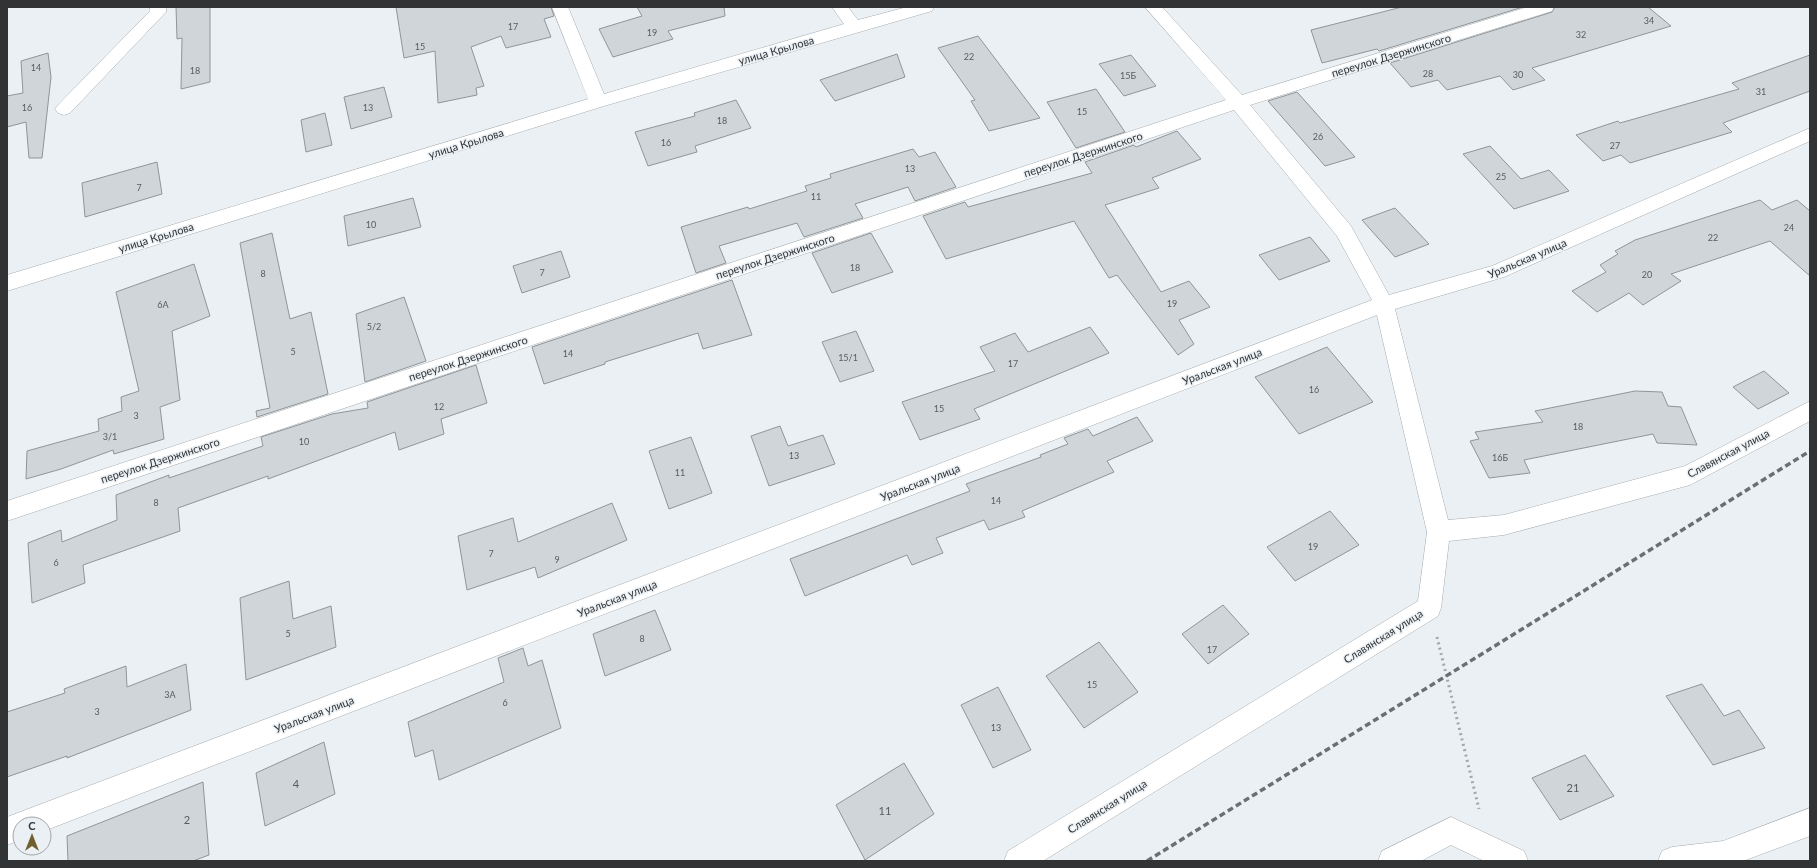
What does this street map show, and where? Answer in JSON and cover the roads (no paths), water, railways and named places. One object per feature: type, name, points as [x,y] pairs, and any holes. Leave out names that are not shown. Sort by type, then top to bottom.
[{"type":"street","points":[[64,109],[158,12],[158,7]]},
{"type":"street","points":[[560,7],[598,102]]},
{"type":"street","points":[[840,7],[854,27]]},
{"type":"street","name":"улица Крылова","points":[[7,283],[598,102],[926,7]]},
{"type":"street","points":[[1152,7],[1238,102],[1344,231],[1384,304],[1440,532]]},
{"type":"street","name":"переулок Дзержинского","points":[[7,511],[1238,102],[1546,7]]},
{"type":"street","name":"Уральская улица","points":[[47,816],[1384,304],[1497,272],[1810,134]]},
{"type":"street","name":"Славянская улица","points":[[1018,861],[1429,608],[1440,532],[1504,524],[1690,475],[1810,410]]},
{"type":"street","points":[[1672,861],[1723,855],[1810,822]]},
{"type":"street","points":[[1392,861],[1452,831],[1514,861]]},
{"type":"railway","points":[[1147,861],[1810,451]]}]
